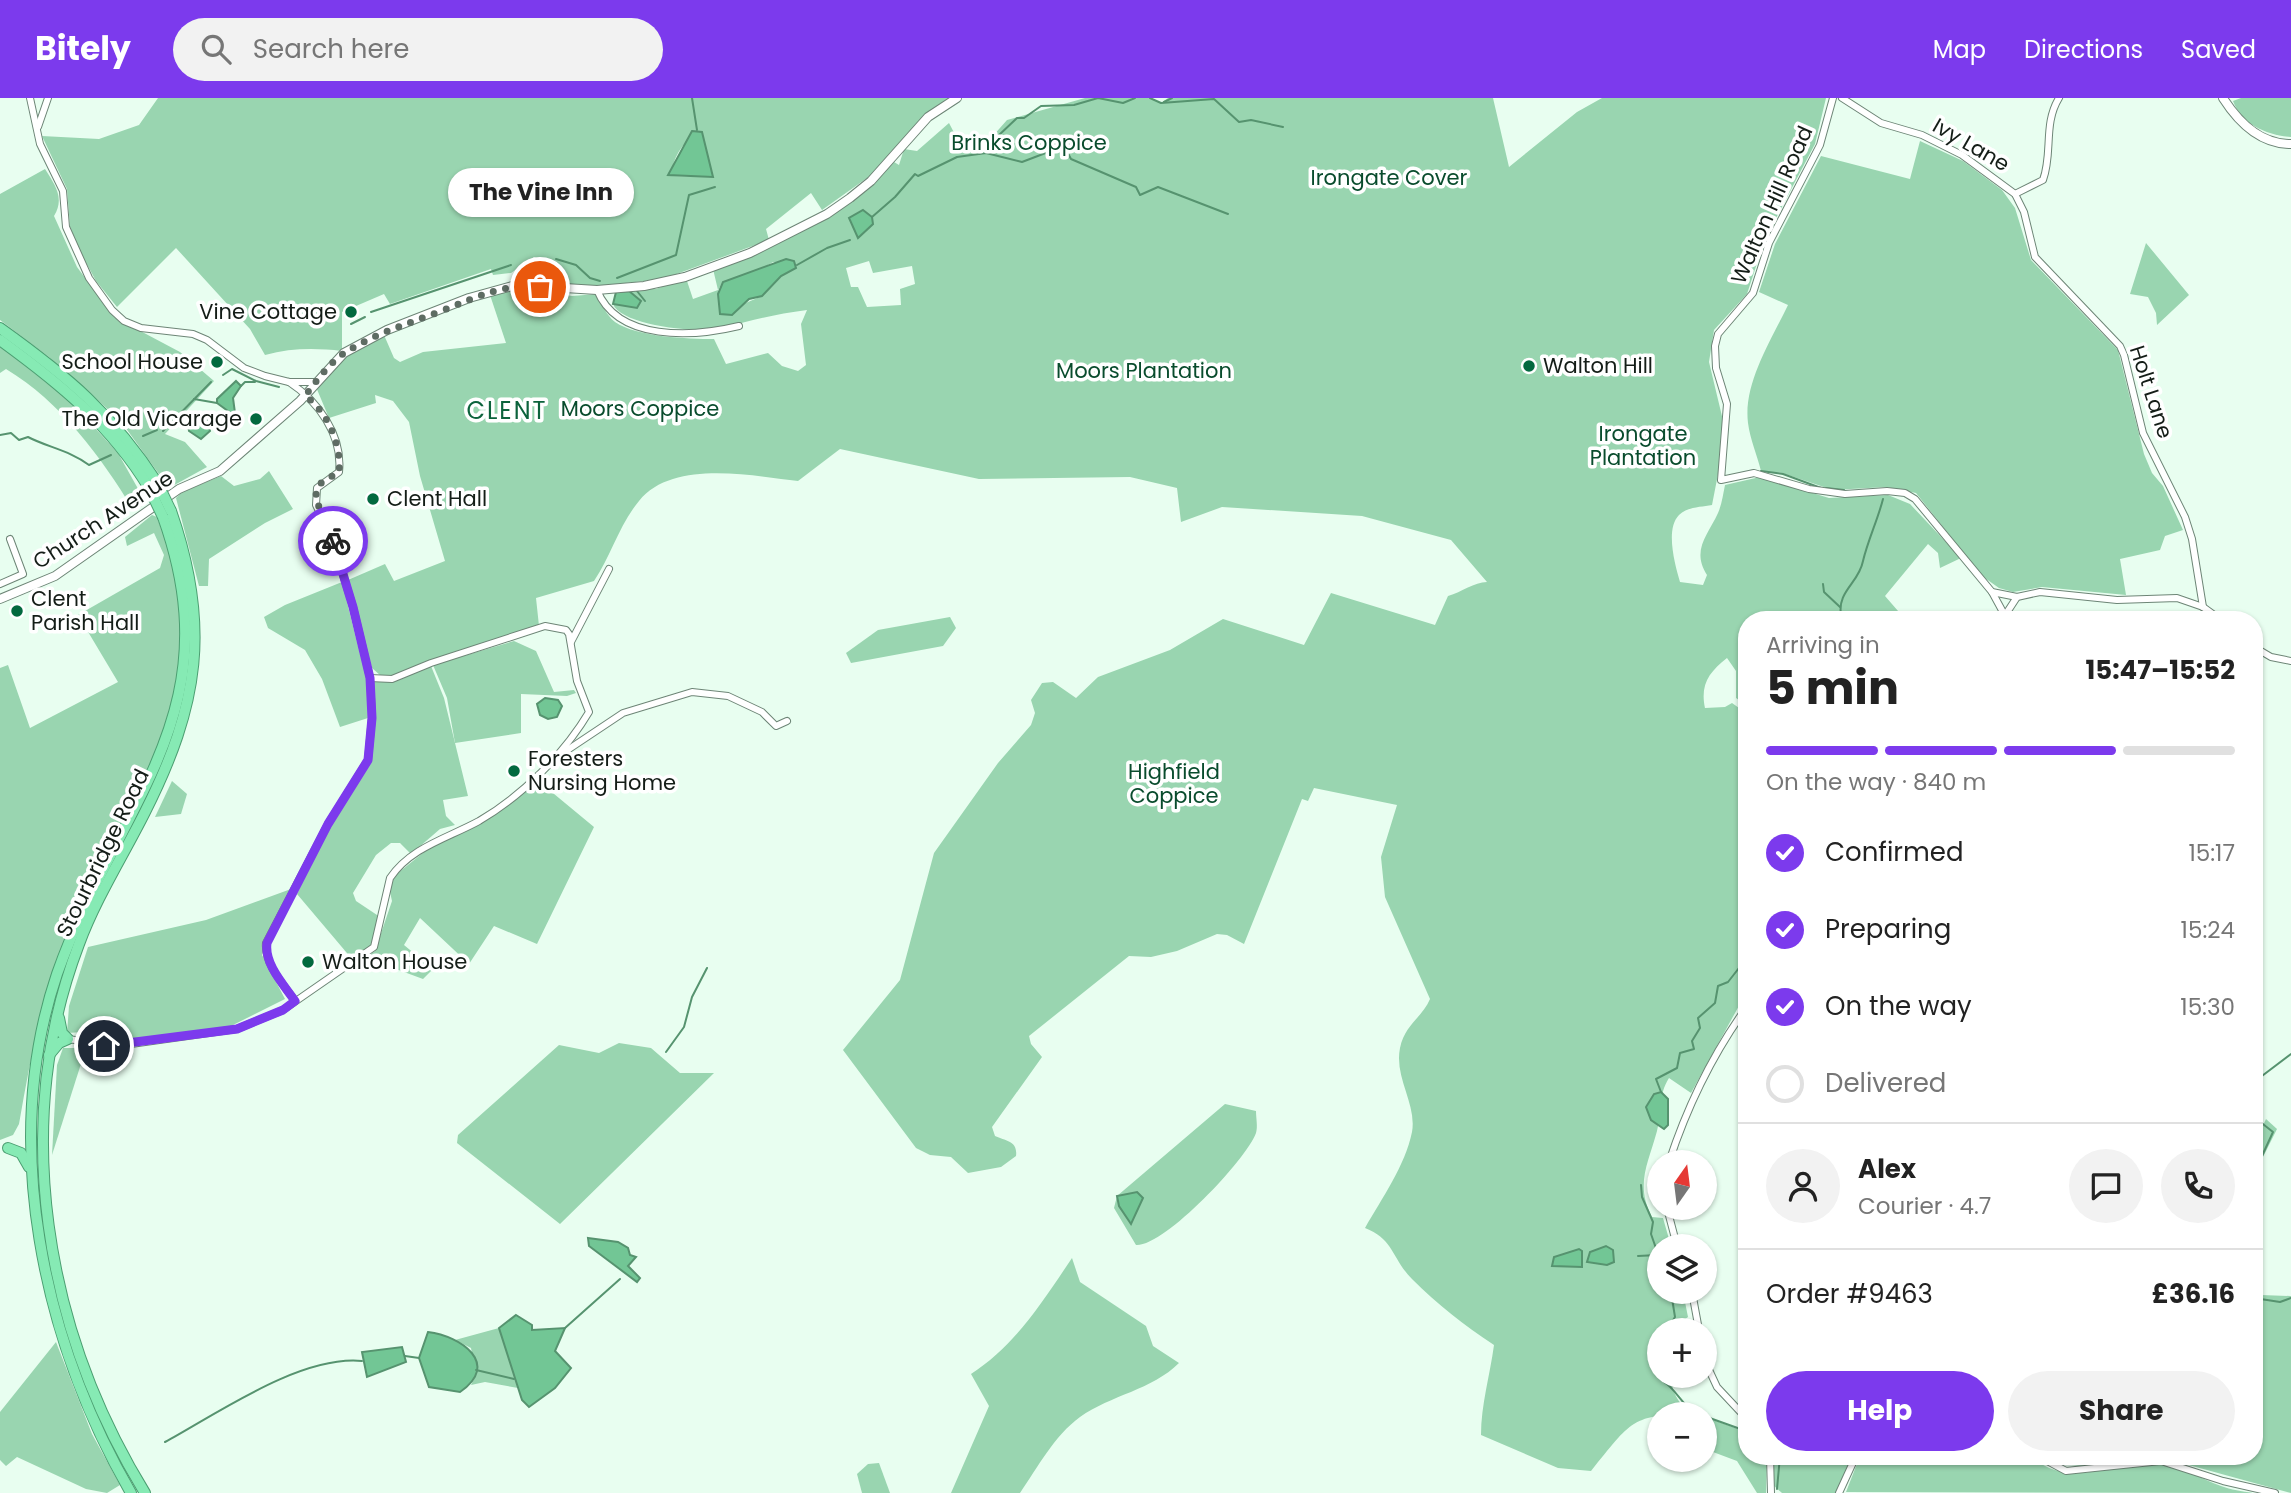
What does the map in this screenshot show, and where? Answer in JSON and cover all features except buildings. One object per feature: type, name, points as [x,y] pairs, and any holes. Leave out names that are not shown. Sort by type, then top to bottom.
[{"type":"highway","name":"Stourbridge Road","points":[[0,328],[45,360],[104,412],[130,441],[186,556],[194,599],[194,668],[185,715],[172,756],[145,814],[91,913],[57,1012],[48,1056],[40,1134],[41,1170],[59,1280],[71,1325],[98,1399],[145,1493]]},
{"type":"highway","name":"Stourbridge Road","points":[[0,340],[76,398],[99,420],[154,486]]},
{"type":"highway","name":"Stourbridge Road","points":[[131,1493],[76,1376],[45,1263],[31,1173],[31,1133],[39,1044],[57,975],[81,913],[166,744],[176,711],[185,665],[186,613],[178,559],[167,514]]},
{"type":"highway","points":[[48,1056],[59,1043],[68,1039],[62,1032],[57,1012]]},
{"type":"highway","points":[[4,1148],[20,1145],[31,1133]]},
{"type":"highway","points":[[4,1148],[21,1153],[31,1173]]},
{"type":"street","points":[[30,98],[40,144],[63,191],[66,227],[78,258],[112,310],[124,321],[141,328],[193,334],[207,340],[244,368],[289,382],[315,382]]},
{"type":"street","points":[[37,128],[48,98]]},
{"type":"street","name":"Church Avenue","points":[[0,599],[55,576],[179,489],[220,471],[305,396],[344,353],[387,330],[498,289],[516,285],[597,290],[663,284],[784,237],[850,198],[871,181],[928,117],[957,98]]},
{"type":"street","name":"Walton Hill Road","points":[[1833,98],[1820,145],[1769,243],[1754,293],[1718,334],[1715,346],[1716,368],[1727,404],[1721,480],[1754,473],[1809,489],[1845,494],[1905,493],[1923,509],[1992,592]]},
{"type":"street","name":"Ivy Lane","points":[[1842,98],[1881,123],[1922,135],[1962,155],[2015,194],[2043,180],[2052,109],[2059,98]]},
{"type":"street","points":[[2223,98],[2258,136],[2271,143],[2291,144]]},
{"type":"street","name":"Holt Lane","points":[[2015,194],[2024,212],[2035,257],[2120,346],[2143,433],[2182,511],[2192,539],[2203,607]]},
{"type":"street","points":[[597,290],[609,311],[629,325],[676,334],[739,326]]},
{"type":"street","points":[[289,382],[323,411],[339,458],[339,472],[317,488],[316,505],[331,536],[353,607],[370,678],[372,718],[368,760],[328,824],[267,943],[266,951],[273,969],[295,1001]]},
{"type":"street","points":[[10,539],[23,574],[1,584],[10,596]]},
{"type":"street","points":[[570,644],[609,569]]},
{"type":"street","points":[[1992,592],[2015,599],[2040,592],[2117,600],[2167,597],[2209,611]]},
{"type":"street","points":[[1992,592],[2000,611]]},
{"type":"street","points":[[2007,611],[2015,599]]},
{"type":"street","points":[[370,678],[392,679],[431,663],[545,626],[566,630],[577,681],[589,712],[558,755]]},
{"type":"street","points":[[2263,652],[2271,657],[2291,661]]},
{"type":"street","points":[[68,1039],[117,1046],[237,1029],[283,1010],[374,947],[390,878],[396,870],[432,842],[491,813],[558,755],[623,713],[692,692],[728,696],[762,712],[776,726],[787,722]]},
{"type":"street","points":[[1674,1150],[1691,1104],[1714,1058],[1738,1020]]},
{"type":"street","points":[[1717,1385],[1738,1410]]},
{"type":"street","points":[[1771,1465],[1773,1491]]},
{"type":"street","points":[[1839,1493],[1852,1465]]},
{"type":"street","points":[[2055,1465],[2066,1471],[2123,1465]]},
{"type":"street","points":[[2173,1465],[2223,1481],[2275,1493]]},
{"type":"green space","points":[[158,98],[951,98],[874,173],[822,210],[811,193],[766,229],[769,240],[663,279],[598,286],[551,286],[550,277],[545,277],[545,268],[538,268],[541,260],[534,257],[511,273],[493,275],[491,269],[390,304],[384,294],[342,312],[342,351],[303,349],[265,355],[250,329],[176,248],[117,307],[96,281],[70,227],[67,189],[42,136],[99,139],[139,125]],"holes":[[[702,132],[713,177],[671,176],[680,149]]]},
{"type":"green space","points":[[1085,98],[1150,98],[1161,103],[1168,98],[1493,98],[1509,167],[1577,112],[1602,98],[1826,98],[1815,144],[1765,239],[1747,294],[1714,330],[1709,362],[1726,433],[1712,505],[1686,510],[1675,521],[1672,547],[1680,582],[1703,585],[1707,575],[1702,566],[1701,550],[1719,510],[1725,485],[1760,477],[1829,498],[1888,495],[1910,504],[1961,558],[1940,568],[1938,553],[1928,544],[1885,596],[1898,611],[1738,611],[1738,699],[1736,671],[1727,658],[1715,668],[1707,680],[1704,692],[1705,708],[1725,707],[1732,703],[1738,707],[1738,1008],[1691,1093],[1669,1078],[1662,1097],[1651,1150],[1647,1150],[1644,1195],[1647,1220],[1664,1220],[1668,1234],[1647,1234],[1647,1304],[1685,1304],[1688,1317],[1647,1318],[1647,1388],[1673,1388],[1680,1402],[1647,1402],[1647,1419],[1625,1431],[1591,1471],[1558,1468],[1481,1435],[1494,1345],[1462,1322],[1412,1279],[1382,1238],[1365,1228],[1392,1182],[1409,1145],[1413,1122],[1400,1070],[1400,1048],[1406,1033],[1430,999],[1385,897],[1381,857],[1397,805],[1314,788],[1308,801],[1302,799],[1244,944],[1227,935],[1217,934],[1177,951],[1151,957],[1129,956],[1029,1036],[1031,1044],[1042,1057],[992,1127],[995,1136],[1013,1144],[1016,1151],[1016,1156],[1001,1167],[968,1173],[951,1157],[930,1155],[916,1148],[843,1050],[900,980],[934,853],[998,763],[1031,725],[1035,713],[1031,700],[1042,683],[1053,682],[1076,698],[1098,677],[1170,650],[1223,619],[1304,645],[1331,593],[1435,625],[1448,596],[1487,582],[1451,540],[1362,516],[1222,507],[1181,522],[1177,488],[1130,477],[979,479],[840,449],[798,481],[714,473],[672,479],[654,488],[632,510],[594,581],[536,598],[539,626],[391,676],[381,676],[372,668],[348,580],[385,564],[394,581],[445,561],[420,476],[409,422],[393,401],[375,395],[376,403],[329,418],[316,387],[333,367],[384,335],[394,358],[400,362],[423,352],[506,343],[490,295],[517,288],[572,296],[597,294],[609,316],[625,327],[663,336],[714,339],[726,364],[768,353],[782,366],[798,371],[806,365],[801,324],[807,310],[713,330],[663,327],[619,312],[613,304],[617,288],[656,289],[686,278],[693,299],[718,290],[713,269],[810,226],[851,198],[894,162],[899,165],[904,149],[917,151],[949,123],[961,146],[977,154],[1007,120]],"holes":[[[869,261],[873,273],[912,266],[915,284],[900,289],[901,305],[867,307],[858,287],[851,287],[846,268]],[[773,262],[796,268],[781,276],[762,296],[720,314],[718,290],[723,282],[756,272]]]},
{"type":"green space","points":[[2241,98],[2291,98],[2291,137],[2264,131],[2249,122],[2233,101]]},
{"type":"green space","points":[[1920,141],[1963,161],[2002,190],[2015,208],[2031,260],[2118,350],[2144,454],[2152,473],[2163,486],[2183,530],[2165,536],[2160,550],[2120,559],[2126,595],[2042,587],[2013,592],[1999,588],[1982,576],[1916,493],[1886,487],[1833,490],[1782,473],[1761,471],[1749,429],[1748,408],[1754,377],[1788,305],[1759,292],[1775,244],[1821,156],[1910,179]]},
{"type":"green space","points":[[45,169],[59,197],[54,216],[77,267],[114,317],[180,352],[214,381],[165,434],[185,442],[207,467],[169,488],[120,420],[49,357],[0,320],[0,194]]},
{"type":"green space","points":[[2146,243],[2189,295],[2157,325],[2156,313],[2148,297],[2130,294]]},
{"type":"green space","points":[[0,346],[72,403],[118,453],[146,503],[134,511],[108,471],[62,414],[26,382],[6,369],[0,373]]},
{"type":"green space","points":[[269,471],[293,509],[265,523],[209,559],[208,586],[199,586],[176,498],[182,492],[221,476],[234,486],[260,479]]},
{"type":"green space","points":[[152,515],[157,517],[176,578],[181,630],[176,678],[165,723],[149,766],[86,893],[50,983],[19,1124],[13,1135],[0,1140],[0,668],[8,665],[30,728],[118,682],[78,615],[160,568],[164,555],[154,533],[127,546],[125,537]]},
{"type":"green space","points":[[342,582],[366,678],[368,718],[340,727],[322,679],[305,650],[268,628],[264,617],[285,605]]},
{"type":"green space","points":[[950,617],[956,628],[943,646],[851,663],[846,653],[878,630]]},
{"type":"green space","points":[[514,641],[536,651],[554,692],[574,690],[576,693],[567,696],[521,694],[521,733],[455,743],[447,698],[433,665]]},
{"type":"green space","points":[[431,666],[444,698],[468,796],[443,800],[446,816],[455,825],[440,829],[411,854],[400,843],[391,843],[376,855],[353,893],[356,901],[380,917],[371,947],[352,959],[297,894],[329,826],[371,760],[375,725],[374,681],[395,681]]},
{"type":"green space","points":[[536,779],[594,827],[537,944],[494,926],[469,964],[420,918],[404,945],[433,969],[423,979],[366,958],[375,951],[392,901],[390,892],[393,877],[434,844],[470,828]]},
{"type":"green space","points":[[172,781],[187,794],[181,814],[155,817]]},
{"type":"green space","points":[[291,889],[264,940],[262,955],[285,999],[223,1030],[121,1041],[84,1032],[67,1033],[69,1006],[88,947],[206,920]]},
{"type":"green space","points":[[619,1043],[651,1048],[680,1073],[714,1073],[560,1224],[457,1143],[458,1135],[559,1045],[599,1053]]},
{"type":"green space","points":[[63,1048],[86,1048],[52,1155],[57,1065]]},
{"type":"green space","points":[[1225,1104],[1256,1111],[1257,1131],[1249,1146],[1221,1181],[1184,1218],[1149,1242],[1136,1245],[1114,1208],[1117,1196]]},
{"type":"green space","points":[[2266,1119],[2277,1129],[2263,1157],[2263,1126]]},
{"type":"green space","points":[[1072,1258],[1080,1282],[1146,1326],[1153,1346],[1179,1363],[1156,1380],[1080,1417],[1054,1443],[1020,1493],[951,1493],[989,1406],[971,1374],[987,1363],[1015,1336]]},
{"type":"green space","points":[[2263,1295],[2291,1296],[2291,1493],[2189,1465],[2263,1465]]},
{"type":"green space","points":[[499,1328],[518,1388],[485,1382],[471,1385],[476,1375],[471,1348],[455,1340]]},
{"type":"green space","points":[[56,1342],[92,1434],[120,1485],[107,1493],[86,1489],[17,1457],[6,1466],[0,1460],[0,1412]]},
{"type":"green space","points":[[1717,1421],[1738,1429],[1737,1461],[1717,1454]]},
{"type":"green space","points":[[879,1463],[890,1493],[862,1493],[857,1474],[868,1464]]},
{"type":"green space","points":[[1740,1465],[1767,1465],[1766,1493],[1757,1493]]},
{"type":"green space","points":[[1773,1465],[1850,1465],[1836,1493],[1782,1493],[1773,1485]]},
{"type":"green space","points":[[1856,1465],[2043,1465],[2062,1472],[2078,1473],[2125,1465],[2171,1465],[2213,1483],[2253,1493],[1846,1492]]},
{"type":"shaded area","points":[[692,131],[702,132],[713,177],[668,175]]},
{"type":"shaded area","points":[[863,210],[872,217],[873,224],[858,238],[849,218]]},
{"type":"shaded area","points":[[786,259],[794,261],[796,268],[781,276],[762,296],[749,299],[732,315],[720,314],[718,294],[723,282]]},
{"type":"shaded area","points":[[629,291],[641,301],[637,308],[613,304],[616,292]]},
{"type":"shaded area","points":[[236,381],[241,386],[233,398],[235,413],[232,414],[217,403],[217,399]]},
{"type":"shaded area","points":[[205,414],[210,431],[201,439],[189,431],[188,424],[191,419]]},
{"type":"shaded area","points":[[545,698],[558,700],[562,706],[557,717],[548,719],[540,715],[537,704]]},
{"type":"shaded area","points":[[1661,1092],[1668,1099],[1668,1125],[1664,1129],[1651,1120],[1646,1107],[1654,1094]]},
{"type":"shaded area","points":[[1137,1192],[1143,1198],[1131,1224],[1119,1206],[1117,1196]]},
{"type":"shaded area","points":[[588,1238],[618,1242],[628,1248],[630,1255],[636,1257],[628,1266],[640,1278],[637,1282],[589,1246]]},
{"type":"shaded area","points":[[1606,1246],[1613,1250],[1614,1262],[1607,1265],[1587,1262],[1590,1252]]},
{"type":"shaded area","points":[[1579,1249],[1582,1251],[1582,1267],[1552,1266],[1554,1257]]},
{"type":"shaded area","points":[[516,1315],[532,1325],[532,1330],[565,1328],[555,1351],[571,1368],[555,1388],[529,1407],[522,1400],[499,1328]]},
{"type":"shaded area","points":[[428,1332],[453,1339],[463,1345],[477,1362],[477,1371],[472,1382],[460,1392],[429,1387],[419,1358]]},
{"type":"shaded area","points":[[402,1347],[406,1362],[367,1377],[362,1352]]},
{"type":"waterway","points":[[692,98],[697,130]]},
{"type":"waterway","points":[[979,154],[1017,118],[1024,118],[1041,106],[1074,105],[1098,98],[1123,103],[1135,98]]},
{"type":"waterway","points":[[1150,98],[1161,103],[1214,99],[1239,122],[1251,120],[1283,127]]},
{"type":"waterway","points":[[1164,102],[1172,98]]},
{"type":"waterway","points":[[872,217],[895,197],[915,174],[918,176],[957,157],[986,153],[1022,162],[1064,146],[1071,159],[1136,187],[1140,195],[1158,187],[1228,214]]},
{"type":"waterway","points":[[617,278],[676,255],[689,195],[715,187]]},
{"type":"waterway","points":[[797,265],[827,248],[850,240]]},
{"type":"waterway","points":[[556,259],[576,265],[590,278],[600,281]]},
{"type":"waterway","points":[[371,312],[511,265]]},
{"type":"waterway","points":[[637,291],[645,301]]},
{"type":"waterway","points":[[351,324],[365,317]]},
{"type":"waterway","points":[[223,375],[232,369],[256,381],[279,387]]},
{"type":"waterway","points":[[163,431],[211,382]]},
{"type":"waterway","points":[[241,386],[245,382],[255,382]]},
{"type":"waterway","points":[[194,399],[217,403]]},
{"type":"waterway","points":[[143,436],[157,430]]},
{"type":"waterway","points":[[0,435],[11,433],[19,440],[28,437],[75,456],[89,465],[111,455]]},
{"type":"waterway","points":[[1761,471],[1783,474],[1821,488]]},
{"type":"waterway","points":[[1826,488],[1844,490]]},
{"type":"waterway","points":[[1841,611],[1845,593],[1861,569],[1883,499]]},
{"type":"waterway","points":[[1823,584],[1824,592],[1840,607]]},
{"type":"waterway","points":[[666,1052],[684,1027],[692,997],[707,968]]},
{"type":"waterway","points":[[1661,1092],[1656,1079],[1677,1068],[1680,1053],[1694,1049],[1692,1041],[1700,1028],[1698,1018],[1715,1003],[1718,986],[1728,982],[1738,969]]},
{"type":"waterway","points":[[2263,1075],[2291,1054]]},
{"type":"waterway","points":[[2263,1124],[2273,1132],[2263,1154]]},
{"type":"waterway","points":[[1641,1185],[1642,1197],[1653,1222],[1651,1234]]},
{"type":"waterway","points":[[1638,1256],[1647,1256]]},
{"type":"waterway","points":[[565,1328],[620,1279]]},
{"type":"waterway","points":[[2263,1299],[2280,1302],[2291,1298]]},
{"type":"waterway","points":[[1673,1304],[1674,1318]]},
{"type":"waterway","points":[[405,1356],[419,1358]]},
{"type":"waterway","points":[[165,1442],[260,1388],[287,1376],[313,1367],[362,1361]]},
{"type":"waterway","points":[[476,1370],[514,1379]]},
{"type":"waterway","points":[[1672,1388],[1683,1402]]},
{"type":"waterway","points":[[1717,1421],[1738,1428]]},
{"type":"waterway","points":[[1777,1489],[1779,1465]]},
{"type":"way so far","points":[[333,541],[316,505],[315,497],[321,483],[339,472],[339,458],[323,411],[305,396],[315,382],[344,353],[408,321],[440,312],[469,298],[498,289],[516,285],[540,287]]},
{"type":"place","name":"The Vine Inn","points":[[540,287]]},
{"type":"place","name":"Vine Cottage","points":[[351,312]]},
{"type":"place","name":"School House","points":[[217,362]]},
{"type":"place","name":"Walton Hill","points":[[1529,366]]},
{"type":"place","name":"The Old Vicarage","points":[[256,419]]},
{"type":"place","name":"Clent Hall","points":[[373,499]]},
{"type":"place","name":"Clent Parish Hall","points":[[17,611]]},
{"type":"place","name":"Foresters Nursing Home","points":[[514,771]]},
{"type":"place","name":"Walton House","points":[[308,962]]},
{"type":"district","name":"CLENT","points":[[507,411]]},
{"type":"route","points":[[104,1046],[237,1029],[283,1010],[295,1001],[273,969],[266,951],[267,943],[328,824],[368,760],[372,718],[367,661],[333,541]]},
{"type":"park label","name":"Brinks Coppice","points":[[1029,143]]},
{"type":"park label","name":"Irongate Cover","points":[[1389,178]]},
{"type":"park label","name":"Moors Plantation","points":[[1144,371]]},
{"type":"park label","name":"Moors Coppice","points":[[640,409]]},
{"type":"park label","name":"Irongate Plantation","points":[[1643,446]]},
{"type":"park label","name":"Highfield Coppice","points":[[1174,784]]}]
